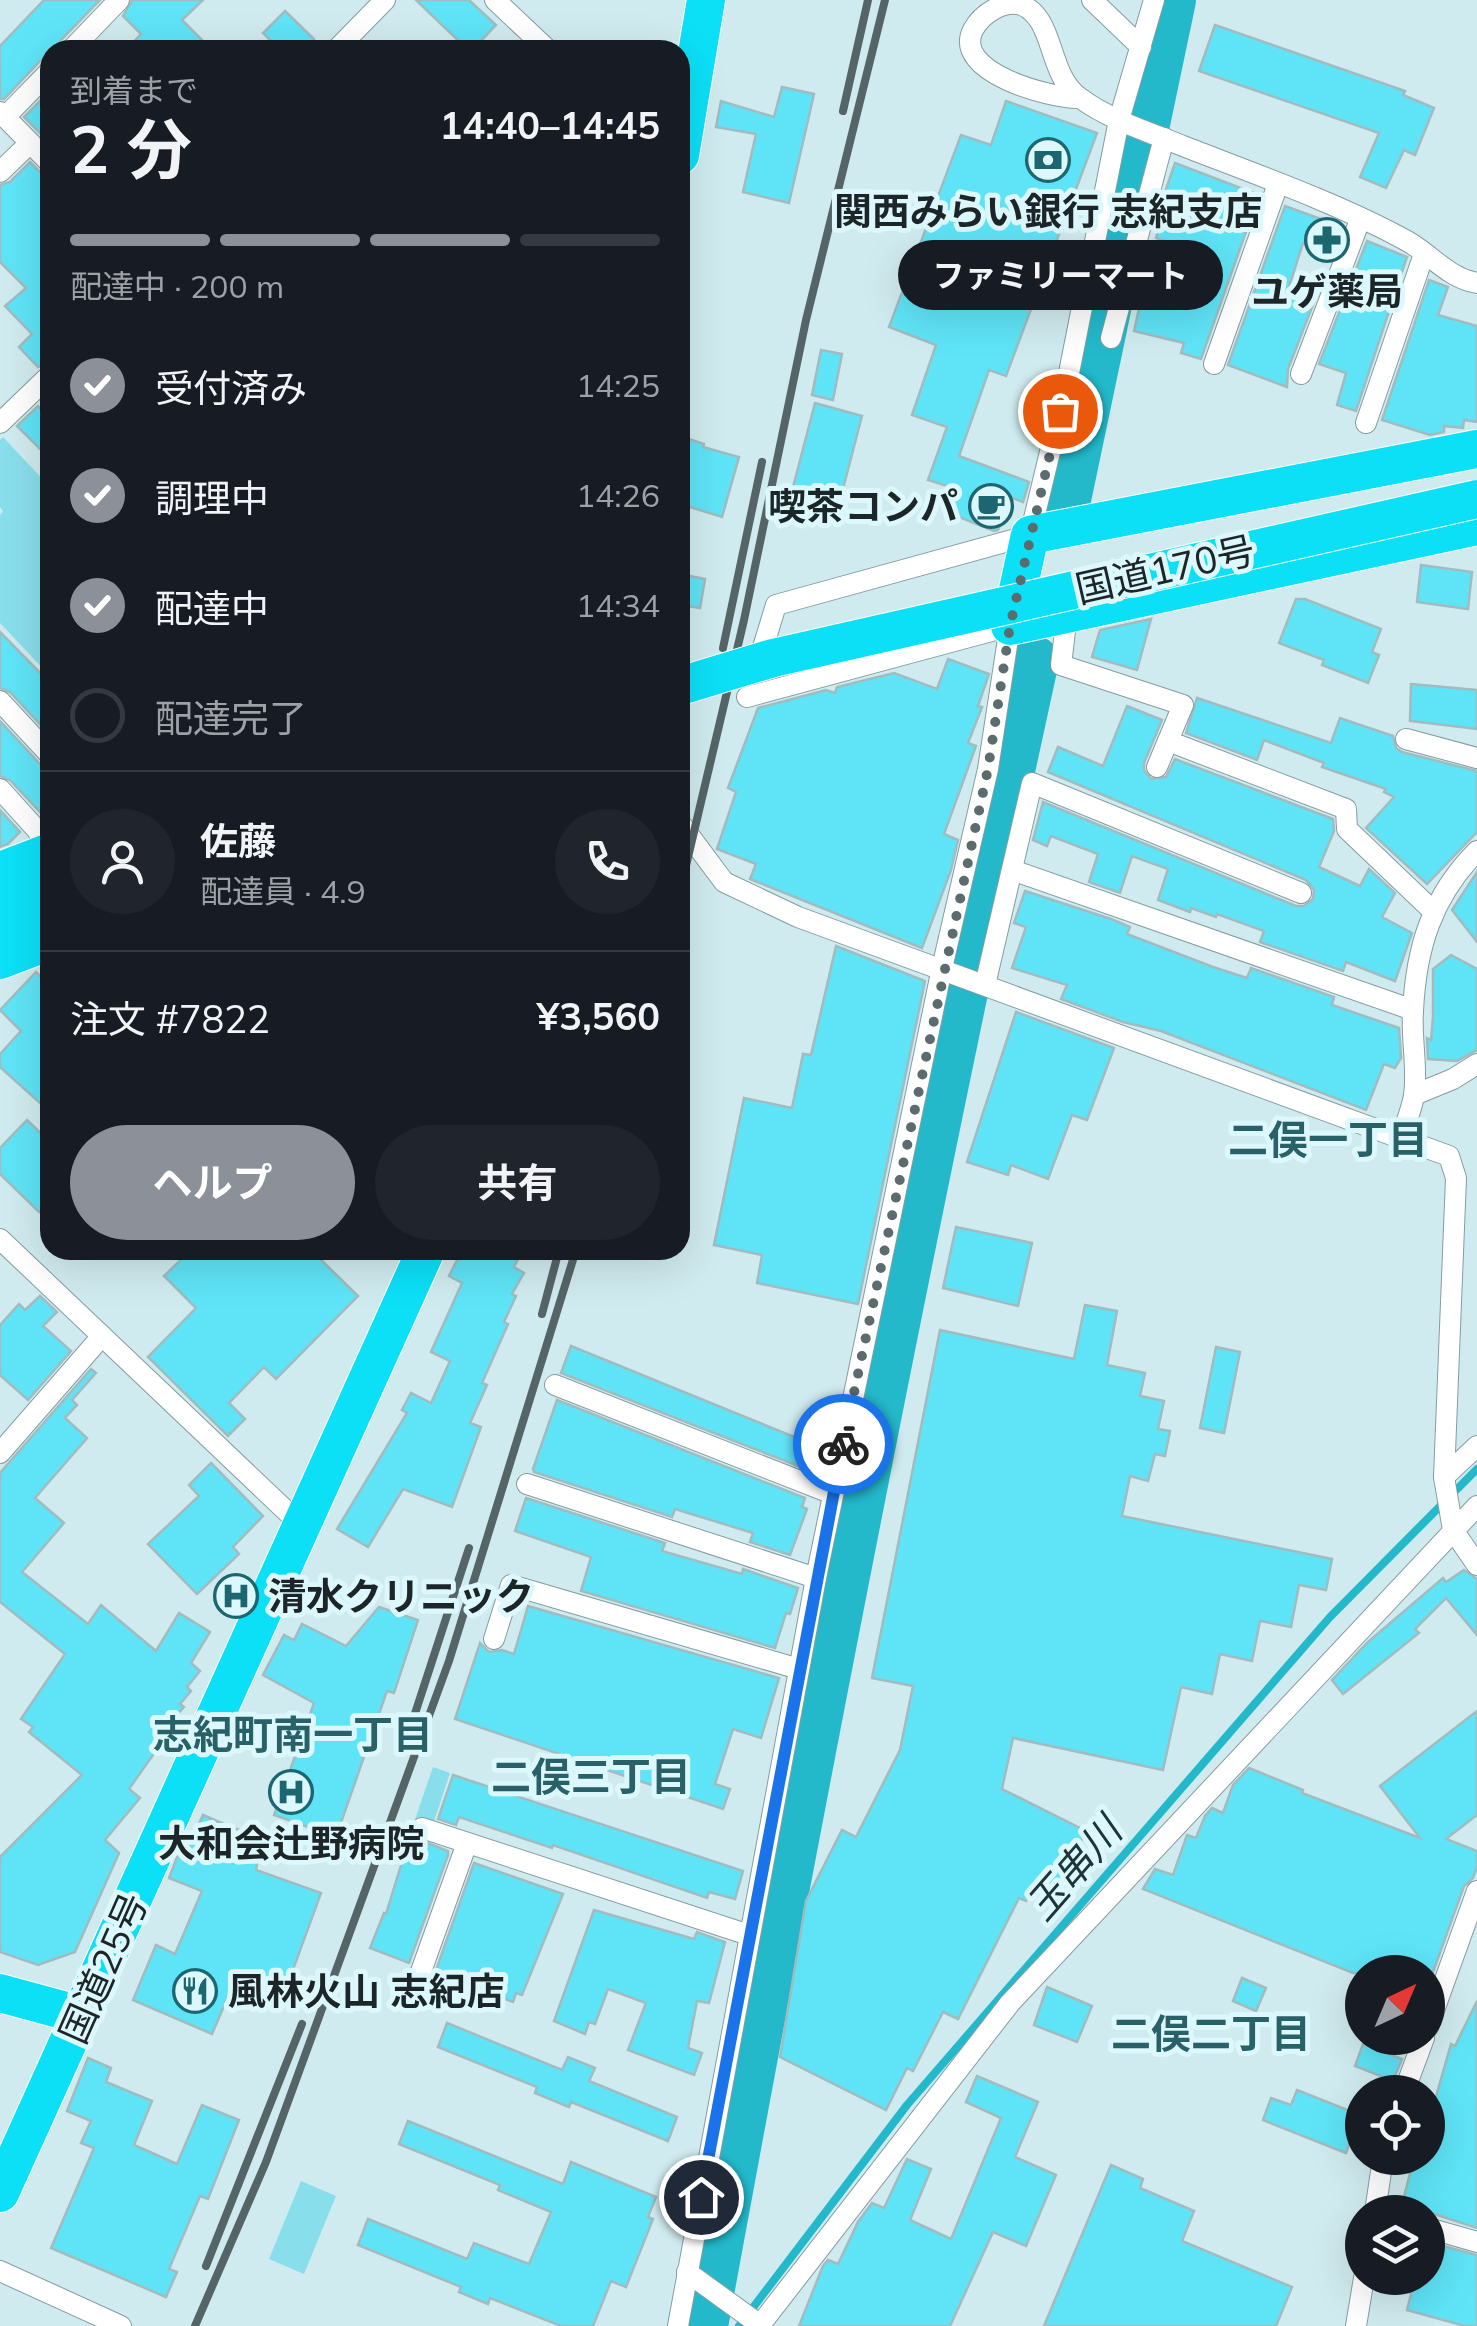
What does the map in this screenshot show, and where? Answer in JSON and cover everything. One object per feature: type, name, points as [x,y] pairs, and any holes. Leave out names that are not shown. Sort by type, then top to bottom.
[{"type":"highway","points":[[690,95],[706,0]]},
{"type":"highway","points":[[1477,448],[1030,535],[1010,626],[1477,526]]},
{"type":"highway","name":"国道170号","points":[[690,658],[770,633],[1477,475]]},
{"type":"highway","name":"国道170号","points":[[690,683],[773,658],[1477,499]]},
{"type":"highway","points":[[0,871],[40,864]]},
{"type":"highway","points":[[0,900],[40,870]]},
{"type":"highway","points":[[0,930],[40,915]]},
{"type":"highway","points":[[0,960],[40,945]]},
{"type":"highway","name":"国道25号","points":[[0,2193],[421,1260]]},
{"type":"highway","points":[[0,1993],[82,2016]]},
{"type":"street","points":[[81,40],[120,0]]},
{"type":"street","points":[[346,40],[385,0]]},
{"type":"street","points":[[495,0],[537,40]]},
{"type":"street","points":[[1092,0],[1141,46]]},
{"type":"street","points":[[678,2326],[798,1670],[942,968],[988,769],[1010,626],[748,697],[776,605],[1030,535],[1069,373],[1120,120],[1154,0]]},
{"type":"street","points":[[1078,98],[1061,98],[987,71],[974,60],[969,45],[973,30],[1000,4],[1016,2],[1033,10],[1043,25],[1065,84],[1078,98],[1120,120],[1408,242],[1459,280],[1477,284]]},
{"type":"street","points":[[40,81],[3,114],[40,154]]},
{"type":"street","points":[[1111,338],[1164,138]]},
{"type":"street","points":[[0,172],[30,143]]},
{"type":"street","points":[[1214,364],[1278,184]]},
{"type":"street","points":[[1301,374],[1360,220]]},
{"type":"street","points":[[1366,423],[1424,254]]},
{"type":"street","points":[[0,422],[40,384]]},
{"type":"street","points":[[1067,614],[1061,665],[1183,705],[1157,767]]},
{"type":"street","points":[[0,701],[40,743]]},
{"type":"street","points":[[1406,739],[1477,758]]},
{"type":"street","points":[[1168,741],[1346,809],[1347,828],[1433,910]]},
{"type":"street","points":[[986,984],[1032,783],[1301,893]]},
{"type":"street","points":[[0,789],[40,837]]},
{"type":"street","points":[[690,836],[724,882],[798,917],[1449,1156],[1466,1178],[1444,1477],[1453,1530],[1477,1565]]},
{"type":"street","points":[[1400,1140],[1414,1095],[1413,1010],[1433,910],[1444,888],[1477,851]]},
{"type":"street","points":[[1012,870],[1413,1010]]},
{"type":"street","points":[[1414,1095],[1477,1064]]},
{"type":"street","points":[[0,1239],[301,1526]]},
{"type":"street","points":[[0,1453],[102,1336]]},
{"type":"street","points":[[555,1385],[833,1494]]},
{"type":"street","points":[[1444,1477],[1477,1446]]},
{"type":"street","points":[[526,1484],[816,1578]]},
{"type":"street","points":[[687,2272],[760,2325],[1010,2003],[1477,1506]]},
{"type":"street","points":[[494,1638],[511,1585],[798,1670]]},
{"type":"street","points":[[422,1828],[749,1936]]},
{"type":"street","points":[[419,1977],[468,1843]]},
{"type":"street","points":[[1445,1980],[1477,1891]]},
{"type":"street","points":[[1445,2233],[1477,2242]]},
{"type":"street","points":[[0,2270],[121,2326]]},
{"type":"street","points":[[1356,2326],[1361,2295]]},
{"type":"shaded area","points":[[3,437],[40,476],[40,665],[0,623]]},
{"type":"shaded area","points":[[433,1767],[450,1773],[429,1837],[411,1831]]},
{"type":"shaded area","points":[[301,2181],[336,2196],[304,2274],[269,2259]]},
{"type":"building","points":[[44,0],[100,0],[61,40],[40,40],[40,61],[4,99],[0,99],[0,46]]},
{"type":"building","points":[[132,0],[203,0],[182,20],[202,40],[135,40],[141,34],[123,16]]},
{"type":"building","points":[[416,0],[469,0],[496,25],[482,40],[458,40]]},
{"type":"building","points":[[285,11],[314,39],[270,40],[263,33]]},
{"type":"building","points":[[1215,25],[1405,91],[1403,95],[1434,108],[1415,155],[1404,150],[1386,188],[1360,177],[1379,133],[1199,71]]},
{"type":"building","points":[[782,87],[814,94],[789,203],[743,192],[756,134],[716,127],[721,101],[774,117]]},
{"type":"building","points":[[40,101],[40,133],[24,117]]},
{"type":"building","points":[[1006,101],[1097,133],[1006,376],[989,370],[959,456],[1029,482],[1023,502],[1010,497],[998,530],[994,531],[949,513],[957,489],[928,480],[947,427],[912,415],[936,345],[889,327],[961,135],[991,145]]},
{"type":"building","points":[[30,162],[40,172],[38,367],[19,347],[32,334],[5,306],[26,288],[0,262],[0,185],[10,182]]},
{"type":"building","points":[[1175,163],[1259,195],[1201,359],[1181,353],[1184,343],[1134,331],[1144,286],[1160,290],[1171,243],[1156,238]]},
{"type":"building","points":[[1285,206],[1343,227],[1333,253],[1303,243],[1287,293],[1314,302],[1288,369],[1287,387],[1228,365]]},
{"type":"building","points":[[1367,241],[1407,257],[1356,411],[1337,405],[1346,373],[1319,364]]},
{"type":"building","points":[[1429,280],[1448,287],[1438,315],[1477,326],[1477,422],[1464,420],[1463,428],[1444,426],[1444,432],[1430,435],[1382,420]]},
{"type":"building","points":[[821,350],[842,354],[833,400],[812,395]]},
{"type":"building","points":[[815,403],[862,416],[838,508],[791,495]]},
{"type":"building","points":[[38,406],[40,449],[17,426]]},
{"type":"building","points":[[690,439],[739,457],[722,517],[690,507]]},
{"type":"building","points":[[1421,565],[1472,572],[1468,609],[1417,602]]},
{"type":"building","points":[[690,576],[705,579],[700,608],[690,606]]},
{"type":"building","points":[[1296,599],[1381,629],[1372,652],[1379,655],[1368,683],[1279,643]]},
{"type":"building","points":[[1151,619],[1137,670],[1092,657],[1100,630]]},
{"type":"building","points":[[0,632],[40,673],[40,724],[10,692],[0,688]]},
{"type":"building","points":[[948,659],[989,674],[968,743],[976,746],[944,834],[958,840],[951,870],[922,948],[750,879],[756,864],[717,849],[736,792],[728,788],[758,708],[826,690],[835,693],[837,687],[894,673],[937,689]]},
{"type":"building","points":[[1411,684],[1477,690],[1477,729],[1410,721]]},
{"type":"building","points":[[1197,698],[1331,743],[1340,718],[1393,736],[1396,748],[1402,752],[1477,771],[1477,832],[1427,884],[1366,828],[1394,797],[1384,792],[1386,789],[1322,767],[1324,763],[1264,740],[1257,760],[1186,733]]},
{"type":"building","points":[[1127,706],[1162,720],[1144,763],[1151,779],[1166,777],[1175,759],[1333,819],[1334,831],[1319,867],[1360,886],[1369,869],[1395,893],[1382,917],[1412,933],[1395,981],[1346,962],[1343,971],[1260,942],[1264,931],[1217,914],[1216,917],[1191,908],[1190,912],[1158,900],[1168,869],[1132,856],[1120,893],[1089,882],[1098,854],[1051,836],[1047,846],[1033,840],[1043,802],[1296,906],[1304,906],[1313,899],[1314,890],[1306,880],[1048,772],[1058,747],[1103,766]]},
{"type":"building","points":[[0,721],[40,764],[40,812],[10,780],[0,776]]},
{"type":"building","points":[[0,810],[20,832],[0,847]]},
{"type":"building","points":[[1477,872],[1477,942],[1452,910]]},
{"type":"building","points":[[1025,891],[1111,919],[1130,927],[1127,934],[1213,967],[1247,978],[1251,968],[1334,997],[1332,1005],[1399,1028],[1401,1058],[1395,1068],[1384,1064],[1366,1110],[1161,1031],[1123,1022],[1061,999],[1067,985],[1012,968],[1026,927],[1014,923]]},
{"type":"building","points":[[836,946],[925,981],[858,1304],[757,1283],[762,1255],[714,1245],[744,1098],[792,1108],[803,1054],[811,1055]]},
{"type":"building","points":[[1451,955],[1477,969],[1477,1050],[1457,1061],[1428,1059],[1433,969]]},
{"type":"building","points":[[36,972],[40,976],[40,1103],[0,1067],[0,1054],[21,1031],[0,1010]]},
{"type":"building","points":[[1016,1012],[1114,1048],[1087,1120],[1072,1115],[1048,1179],[1011,1165],[1008,1175],[967,1162]]},
{"type":"building","points":[[27,1120],[40,1132],[39,1212],[0,1174],[0,1148]]},
{"type":"building","points":[[956,1227],[1032,1243],[1018,1306],[943,1288]]},
{"type":"building","points":[[181,1260],[321,1260],[358,1296],[276,1379],[264,1367],[229,1403],[245,1419],[228,1436],[148,1357],[196,1308],[164,1276]]},
{"type":"building","points":[[457,1260],[518,1260],[514,1267],[524,1273],[512,1294],[516,1296],[504,1322],[508,1324],[482,1383],[487,1385],[470,1423],[481,1427],[452,1507],[403,1489],[368,1547],[337,1529],[407,1413],[402,1410],[411,1393],[431,1403],[450,1361],[431,1352],[462,1283],[449,1276]]},
{"type":"building","points":[[40,1296],[57,1312],[43,1326],[71,1351],[28,1400],[0,1375],[0,1325],[19,1304],[25,1310]]},
{"type":"building","points":[[1085,1305],[1117,1311],[1107,1365],[1145,1373],[1140,1396],[1164,1401],[1158,1429],[1170,1431],[1165,1456],[1155,1454],[1148,1481],[1130,1476],[1122,1516],[1332,1559],[1326,1590],[1299,1585],[1291,1627],[1260,1621],[1252,1661],[1220,1654],[1212,1694],[1181,1687],[1163,1770],[1013,1738],[1002,1789],[1086,1831],[1052,1898],[1032,1889],[1026,1901],[1019,1898],[958,2019],[943,2012],[913,2071],[907,2068],[886,2110],[780,2057],[806,1901],[842,1830],[856,1837],[900,1750],[913,1686],[872,1678],[940,1330],[1074,1359]]},
{"type":"building","points":[[571,1346],[819,1447],[811,1471],[561,1373]]},
{"type":"building","points":[[1216,1347],[1240,1352],[1224,1433],[1200,1428]]},
{"type":"building","points":[[91,1369],[96,1373],[72,1400],[77,1405],[65,1418],[87,1438],[35,1498],[64,1523],[22,1572],[88,1624],[101,1605],[156,1651],[179,1613],[210,1632],[191,1663],[200,1671],[187,1687],[191,1691],[180,1704],[184,1707],[174,1718],[177,1721],[129,1789],[140,1798],[105,1840],[119,1853],[75,1952],[38,1965],[0,1952],[0,1857],[82,1775],[29,1732],[33,1727],[21,1719],[65,1654],[0,1602],[0,1473]]},
{"type":"building","points":[[557,1400],[805,1498],[802,1507],[807,1509],[790,1555],[750,1542],[753,1533],[675,1509],[672,1517],[534,1472]]},
{"type":"building","points":[[211,1463],[263,1516],[233,1547],[239,1554],[197,1594],[148,1544],[199,1496],[189,1485]]},
{"type":"building","points":[[526,1498],[665,1543],[662,1551],[742,1574],[743,1569],[798,1588],[775,1648],[581,1591],[591,1557],[515,1531]]},
{"type":"building","points":[[1464,1570],[1477,1579],[1477,1635],[1446,1598],[1415,1629],[1419,1633],[1343,1694],[1332,1680],[1368,1642],[1443,1578],[1446,1582]]},
{"type":"building","points":[[528,1606],[779,1678],[761,1738],[733,1729],[715,1784],[730,1789],[723,1809],[455,1719],[480,1643],[489,1652],[502,1650],[514,1654]]},
{"type":"building","points":[[379,1607],[418,1620],[394,1693],[387,1691],[336,1837],[274,1815],[314,1703],[263,1675],[284,1635],[294,1640],[302,1624],[346,1646]]},
{"type":"building","points":[[1477,1711],[1477,1815],[1446,1839],[1477,1851],[1477,1867],[1464,1886],[1439,1955],[1345,1955],[1345,1970],[1143,1889],[1155,1869],[1173,1875],[1187,1835],[1196,1838],[1212,1808],[1223,1813],[1233,1785],[1249,1768],[1303,1790],[1302,1793],[1420,1838],[1380,1786]]},
{"type":"building","points":[[453,1775],[743,1871],[735,1899],[709,1892],[707,1898],[459,1817],[456,1825],[438,1819]]},
{"type":"building","points":[[203,1815],[262,1836],[256,1870],[321,1893],[286,1989],[239,1971],[212,2034],[133,2000],[156,1945],[175,1954],[202,1891],[169,1878],[179,1852],[185,1854]]},
{"type":"building","points":[[410,1836],[448,1851],[448,1855],[409,1963],[370,1948],[386,1914]]},
{"type":"building","points":[[474,1863],[563,1894],[522,1995],[516,1993],[513,2002],[435,1973]]},
{"type":"building","points":[[594,1910],[694,1939],[697,1932],[725,1942],[709,2003],[697,2001],[688,2048],[702,2053],[694,2075],[628,2050],[646,2003],[608,1989],[595,2024],[589,2022],[585,2034],[554,2021]]},
{"type":"building","points":[[1242,1978],[1266,1988],[1256,2011],[1233,2001]]},
{"type":"building","points":[[1047,1987],[1092,2006],[1077,2042],[1034,2025]]},
{"type":"building","points":[[1477,2001],[1477,2228],[1445,2218],[1445,2195],[1404,2195],[1410,2175],[1445,2175],[1442,2075],[1451,2044],[1455,2046]]},
{"type":"building","points":[[447,2023],[562,2070],[568,2057],[595,2068],[589,2081],[677,2117],[668,2141],[571,2102],[569,2107],[535,2093],[537,2087],[438,2047]]},
{"type":"building","points":[[1359,2055],[1392,2055],[1402,2059],[1395,2075],[1378,2075],[1355,2066]]},
{"type":"building","points":[[88,2058],[111,2068],[106,2082],[152,2101],[134,2145],[177,2164],[202,2105],[239,2120],[208,2199],[200,2196],[169,2269],[177,2272],[166,2297],[51,2248],[94,2148],[81,2143],[91,2121],[67,2111]]},
{"type":"building","points":[[977,2076],[1038,2102],[1015,2157],[1056,2175],[1026,2246],[993,2232],[950,2326],[799,2326],[823,2266],[828,2260],[838,2264],[872,2203],[884,2208],[907,2159],[931,2169],[910,2220],[951,2239],[1001,2118],[966,2102]]},
{"type":"building","points":[[1297,2090],[1345,2109],[1345,2153],[1263,2120],[1271,2098],[1291,2105]]},
{"type":"building","points":[[408,2121],[563,2184],[571,2162],[656,2197],[648,2217],[653,2219],[626,2287],[611,2281],[593,2326],[561,2326],[490,2298],[488,2304],[459,2292],[461,2287],[358,2245],[368,2219],[467,2259],[474,2243],[529,2264],[551,2212],[498,2190],[500,2185],[399,2144]]},
{"type":"building","points":[[1111,2165],[1143,2179],[1140,2188],[1194,2211],[1182,2241],[1292,2287],[1276,2326],[1044,2326]]},
{"type":"building","points":[[1445,2247],[1477,2255],[1477,2326],[1407,2310],[1411,2295],[1445,2295]]},
{"type":"waterway","points":[[1065,509],[1172,0]]},
{"type":"waterway","points":[[704,2326],[862,1492],[1035,660]]},
{"type":"waterway","name":"玉串川","points":[[739,2326],[907,2105],[1330,1617],[1477,1469]]},
{"type":"railway","points":[[843,111],[868,0]]},
{"type":"railway","points":[[690,849],[744,620],[806,320],[885,0]]},
{"type":"railway","points":[[723,648],[762,462]]},
{"type":"railway","points":[[542,1314],[556,1260]]},
{"type":"railway","points":[[195,2326],[266,2162],[449,1661],[573,1260]]},
{"type":"railway","points":[[407,1738],[469,1548]]},
{"type":"railway","points":[[206,2266],[302,2024]]},
{"type":"way so far","points":[[843,1444],[934,1006],[988,769],[1010,626],[1060,411]]},
{"type":"place","name":"関西みらい銀行 志紀支店","points":[[1048,160]]},
{"type":"place","name":"ユゲ薬局","points":[[1327,240]]},
{"type":"place","name":"ファミリーマート","points":[[1060,411]]},
{"type":"place","name":"喫茶コンパ","points":[[991,506]]},
{"type":"place","name":"清水クリニック","points":[[236,1596]]},
{"type":"place","name":"大和会辻野病院","points":[[291,1792]]},
{"type":"place","name":"風林火山 志紀店","points":[[195,1991]]},
{"type":"district","name":"二俣一丁目","points":[[1328,1139]]},
{"type":"district","name":"志紀町南一丁目","points":[[293,1734]]},
{"type":"district","name":"二俣三丁目","points":[[591,1776]]},
{"type":"district","name":"二俣二丁目","points":[[1211,2033]]},
{"type":"route","points":[[701,2197],[843,1444]]}]
